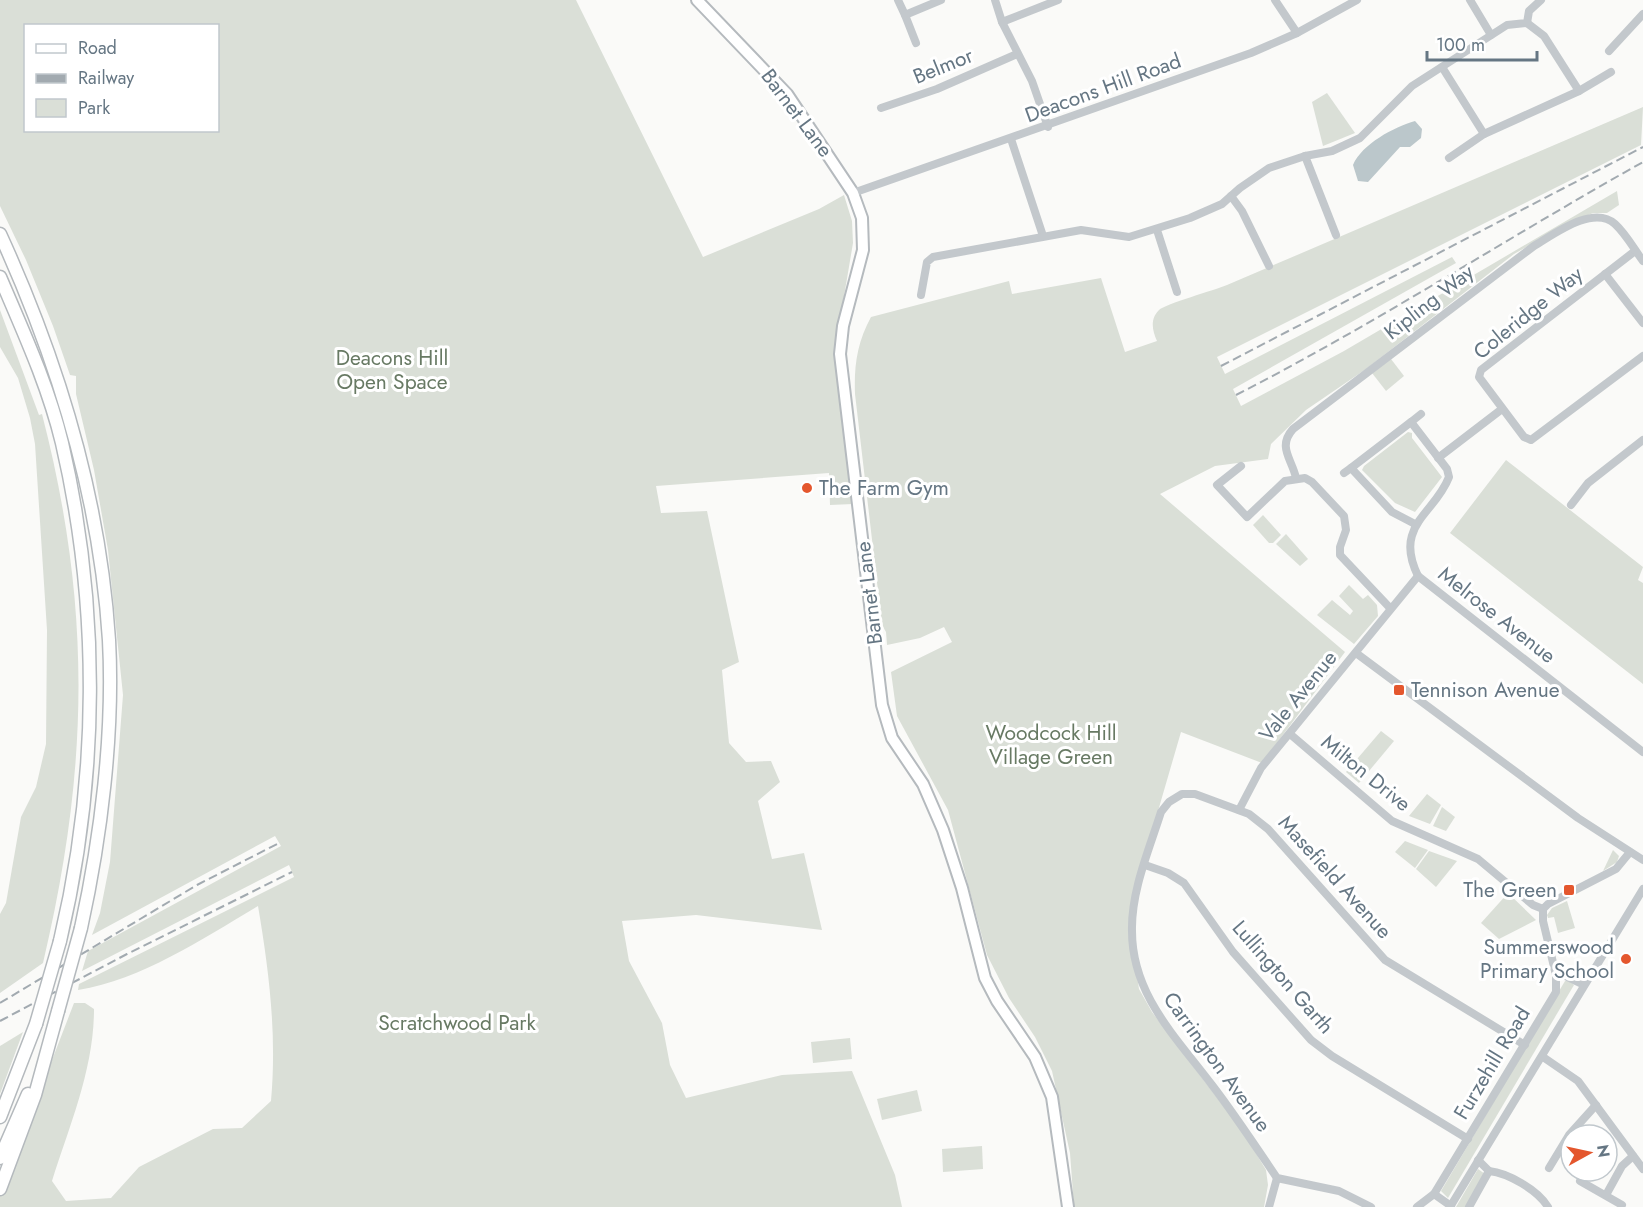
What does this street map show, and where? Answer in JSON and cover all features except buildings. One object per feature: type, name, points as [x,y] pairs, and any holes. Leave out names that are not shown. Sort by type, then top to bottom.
[{"type":"highway","points":[[0,234],[45,339],[73,426],[87,482],[101,565],[109,641],[108,711],[98,833],[81,928],[36,1095],[0,1189]]},
{"type":"highway","points":[[0,277],[28,344],[61,441],[82,553],[89,615],[86,780],[75,870],[60,941],[36,1024],[1,1115]]},
{"type":"highway","points":[[0,1158],[29,1093],[58,1011]]},
{"type":"main road","name":"Barnet Lane","points":[[697,0],[787,94],[854,193],[863,225],[863,249],[843,326],[840,354],[882,705],[892,738],[923,784],[943,830],[962,888],[985,978],[997,1001],[1035,1057],[1052,1096],[1068,1207]]},
{"type":"street","points":[[898,0],[916,43]]},
{"type":"street","points":[[905,15],[941,0]]},
{"type":"street","points":[[995,0],[1002,22],[1032,81],[1048,127]]},
{"type":"street","points":[[1002,22],[1058,0]]},
{"type":"street","points":[[1275,0],[1297,33]]},
{"type":"street","name":"Deacons Hill Road","points":[[854,193],[1048,127],[1251,53],[1297,33],[1357,0]]},
{"type":"street","points":[[1470,0],[1491,35]]},
{"type":"street","points":[[1527,23],[1529,11],[1541,0]]},
{"type":"street","points":[[1609,51],[1643,14]]},
{"type":"street","points":[[921,295],[927,262],[933,257],[1082,230],[1129,237],[1157,230],[1211,210],[1269,168],[1305,156],[1332,151],[1360,138],[1412,86],[1507,25],[1527,23],[1544,36],[1579,92]]},
{"type":"street","name":"Belmor","points":[[881,108],[937,89],[1017,54]]},
{"type":"street","points":[[1442,67],[1484,134]]},
{"type":"street","points":[[1449,158],[1484,134],[1579,92],[1611,72]]},
{"type":"street","points":[[1011,139],[1043,236]]},
{"type":"street","points":[[1305,156],[1336,236]]},
{"type":"street","points":[[1230,196],[1242,211],[1269,266]]},
{"type":"street","name":"Kipling Way","points":[[1296,478],[1284,448],[1287,436],[1293,429],[1534,246],[1565,229],[1595,217],[1605,218],[1614,224],[1643,261]]},
{"type":"street","points":[[1157,230],[1177,292]]},
{"type":"street","name":"Coleridge Way","points":[[1635,251],[1481,370],[1480,379],[1524,437],[1535,439],[1643,356]]},
{"type":"street","points":[[1605,274],[1643,323]]},
{"type":"street","points":[[1438,458],[1502,409]]},
{"type":"street","points":[[1415,524],[1392,512],[1348,471],[1420,414]]},
{"type":"street","points":[[1411,422],[1449,477],[1415,524],[1412,548],[1418,576]]},
{"type":"street","points":[[1571,505],[1588,483],[1605,475],[1643,440]]},
{"type":"street","points":[[1241,466],[1217,485],[1248,517],[1285,481],[1296,478],[1312,482],[1344,516],[1346,531],[1340,547],[1340,555],[1380,601],[1390,608]]},
{"type":"street","name":"Melrose Avenue","points":[[1390,608],[1418,576],[1643,753]]},
{"type":"street","name":"Vale Avenue","points":[[1239,810],[1253,779],[1390,608]]},
{"type":"street","points":[[1356,653],[1578,818],[1643,860]]},
{"type":"street","name":"Milton Drive","points":[[1290,734],[1392,821],[1466,852],[1533,905],[1543,909]]},
{"type":"street","name":"Masefield Avenue","points":[[1145,865],[1161,812],[1175,798],[1182,794],[1195,794],[1239,810],[1260,821],[1268,829],[1385,960],[1525,1045]]},
{"type":"street","points":[[1584,985],[1563,975],[1556,975],[1542,919],[1543,909],[1548,904],[1616,869],[1630,852]]},
{"type":"street","name":"Lullington Garth","points":[[1145,865],[1184,883],[1233,952],[1311,1040],[1332,1056],[1468,1139]]},
{"type":"street","name":"Carrington Avenue","points":[[1145,865],[1136,895],[1132,931],[1134,956],[1143,988],[1163,1022],[1241,1125],[1277,1178]]},
{"type":"street","name":"Furzehill Road","points":[[1450,1207],[1643,889]]},
{"type":"street","name":"Furzehill Road","points":[[1434,1194],[1556,992],[1556,975]]},
{"type":"street","points":[[1543,1057],[1572,1075],[1643,1169]]},
{"type":"street","points":[[1550,1168],[1569,1135],[1596,1105]]},
{"type":"street","points":[[1606,1195],[1622,1166],[1633,1156]]},
{"type":"street","points":[[1478,1160],[1489,1171],[1500,1172],[1530,1189],[1548,1207]]},
{"type":"street","points":[[1469,1207],[1489,1171]]},
{"type":"street","points":[[1269,1207],[1277,1178],[1339,1191],[1371,1207]]},
{"type":"street","points":[[1584,1183],[1622,1205]]},
{"type":"street","points":[[1417,1207],[1434,1194],[1450,1207]]},
{"type":"green space","points":[[0,0],[576,0],[703,257],[819,209],[844,195],[852,221],[853,243],[835,350],[853,504],[830,505],[829,473],[656,486],[661,513],[707,511],[739,662],[722,670],[729,743],[746,762],[771,761],[780,782],[758,801],[772,859],[804,853],[822,930],[696,915],[622,921],[629,961],[662,1023],[670,1065],[686,1098],[782,1075],[852,1071],[895,1175],[902,1207],[0,1207],[0,1195],[74,1003],[85,1003],[94,1009],[90,1053],[85,1075],[52,1181],[66,1201],[111,1198],[139,1167],[213,1129],[242,1128],[271,1101],[273,1051],[271,1003],[258,906],[194,944],[149,967],[102,985],[78,990],[79,984],[294,877],[289,865],[82,971],[88,951],[281,846],[275,836],[92,935],[100,913],[110,862],[123,695],[108,550],[94,470],[76,394],[76,376],[70,375],[26,260],[0,206]]},
{"type":"green space","points":[[1327,93],[1355,133],[1323,146],[1312,102]]},
{"type":"green space","name":"Woodcock Hill Village Green","points":[[1643,107],[1641,145],[1217,357],[1225,374],[1452,257],[1456,263],[1233,389],[1241,406],[1344,351],[1617,191],[1619,205],[1607,213],[1593,213],[1565,225],[1514,254],[1366,369],[1306,410],[1271,444],[1268,459],[1215,466],[1160,494],[1345,652],[1262,763],[1181,732],[1133,897],[1129,922],[1139,989],[1152,1012],[1243,1132],[1266,1170],[1268,1185],[1264,1207],[1074,1207],[1070,1153],[1052,1071],[1035,1037],[1009,998],[987,955],[948,810],[897,716],[891,672],[952,642],[944,627],[920,638],[887,645],[886,632],[882,625],[855,394],[857,354],[871,317],[1009,281],[1012,294],[1101,278],[1125,352],[1157,341],[1153,321],[1156,313],[1163,307],[1227,285]]},
{"type":"green space","points":[[0,310],[39,415],[42,414],[58,485],[70,554],[76,622],[78,688],[76,755],[69,822],[43,963],[0,993],[0,914],[6,903],[21,817],[36,787],[46,744],[47,630],[35,444],[18,378],[0,347]]},
{"type":"green space","points":[[1391,359],[1404,376],[1386,391],[1372,373]]},
{"type":"green space","points":[[1408,432],[1412,433],[1412,438],[1442,477],[1415,512],[1395,503],[1362,470],[1364,466]]},
{"type":"green space","points":[[1506,460],[1643,567],[1638,580],[1643,583],[1643,684],[1450,533]]},
{"type":"green space","points":[[1263,515],[1281,535],[1273,543],[1269,543],[1253,525]]},
{"type":"green space","points":[[1286,534],[1308,559],[1300,566],[1276,544]]},
{"type":"green space","points":[[1349,585],[1363,599],[1368,595],[1377,605],[1378,616],[1354,644],[1317,615],[1332,600],[1350,615],[1353,611],[1339,596]]},
{"type":"green space","points":[[1381,731],[1394,741],[1359,783],[1346,772]]},
{"type":"green space","points":[[1427,794],[1441,805],[1430,824],[1409,816]]},
{"type":"green space","points":[[1442,807],[1455,817],[1446,831],[1433,826]]},
{"type":"green space","points":[[1405,841],[1428,850],[1415,868],[1395,852]]},
{"type":"green space","points":[[1613,850],[1619,856],[1617,862],[1603,871]]},
{"type":"green space","points":[[1429,851],[1457,861],[1436,887],[1416,869]]},
{"type":"green space","points":[[1508,893],[1536,920],[1499,939],[1481,923]]},
{"type":"green space","points":[[1567,901],[1575,928],[1558,933],[1554,917],[1548,918],[1547,915],[1552,908]]},
{"type":"green space","points":[[1565,981],[1574,985],[1448,1198],[1441,1191]]},
{"type":"green space","points":[[23,1032],[0,1094],[0,1046]]},
{"type":"green space","points":[[850,1038],[852,1059],[813,1063],[811,1042]]},
{"type":"green space","points":[[917,1090],[922,1111],[882,1120],[877,1099]]},
{"type":"green space","points":[[982,1146],[983,1169],[943,1172],[942,1149]]},
{"type":"green space","points":[[1478,1169],[1485,1174],[1465,1207],[1456,1207]]},
{"type":"shaded area","points":[[1415,121],[1422,129],[1421,138],[1410,147],[1400,147],[1368,182],[1358,181],[1353,165],[1357,157],[1371,143],[1398,127]]},
{"type":"railway","points":[[1221,366],[1643,147]]},
{"type":"railway","points":[[1236,395],[1390,310],[1643,162]]},
{"type":"railway","points":[[0,1003],[197,885],[279,843]]},
{"type":"railway","points":[[0,1021],[127,954],[292,872]]},
{"type":"place","name":"The Farm Gym","points":[[807,488]]},
{"type":"place","name":"Tennison Avenue","points":[[1399,690]]},
{"type":"place","name":"The Green","points":[[1569,890]]},
{"type":"place","name":"Summerswood Primary School","points":[[1626,959]]},
{"type":"park label","name":"Deacons Hill Open Space","points":[[392,370]]},
{"type":"park label","name":"Scratchwood Park","points":[[457,1023]]}]
